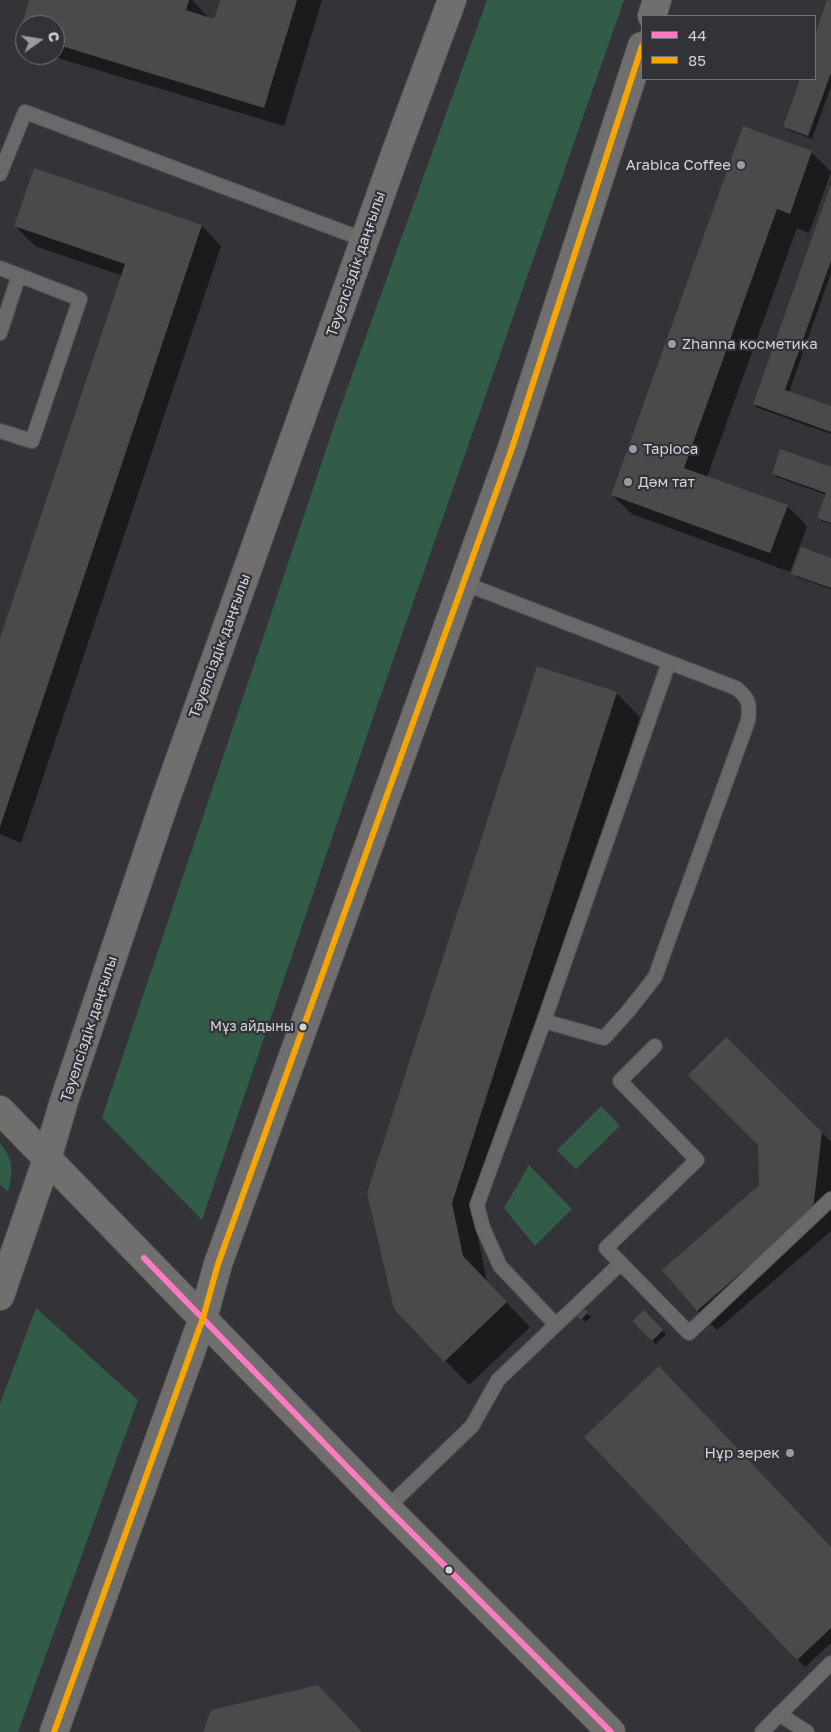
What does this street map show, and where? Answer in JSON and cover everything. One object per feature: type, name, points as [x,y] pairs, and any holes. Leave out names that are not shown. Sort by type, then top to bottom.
[{"type":"street","name":"Тәуелсіздік даңғылы","points":[[0,1296],[48,1159],[64,1101],[165,801],[398,146],[452,0]]},
{"type":"street","points":[[652,15],[657,0]]},
{"type":"street","points":[[54,1732],[203,1318],[218,1264],[512,448],[641,49]]},
{"type":"street","points":[[0,1110],[387,1508],[611,1732]]},
{"type":"lane","points":[[0,174],[25,112],[365,240]]},
{"type":"lane","points":[[0,268],[80,299],[32,441],[0,431]]},
{"type":"lane","points":[[0,333],[19,275]]},
{"type":"lane","points":[[463,583],[736,688],[744,695],[750,706],[748,722],[655,977],[604,1038],[544,1021]]},
{"type":"lane","points":[[556,1325],[500,1266],[483,1228],[477,1205],[544,1021],[669,662]]},
{"type":"lane","points":[[655,1046],[620,1081],[697,1160],[606,1248],[689,1333],[831,1199]]},
{"type":"lane","points":[[387,1508],[472,1426],[498,1380],[621,1263]]},
{"type":"lane","points":[[762,1732],[831,1664]]},
{"type":"lane","points":[[780,1714],[807,1732]]},
{"type":"green space","points":[[487,0],[624,0],[377,706],[202,1220],[102,1118],[338,414]]},
{"type":"green space","points":[[601,1106],[620,1126],[576,1169],[557,1150]]},
{"type":"green space","points":[[0,1143],[8,1155],[11,1166],[8,1192],[0,1185]]},
{"type":"green space","points":[[529,1165],[572,1209],[535,1246],[504,1208]]},
{"type":"green space","points":[[36,1308],[138,1400],[18,1732],[0,1732],[0,1404]]},
{"type":"building","points":[[29,0],[189,0],[186,10],[214,19],[220,0],[297,0],[264,108],[65,47],[65,15],[24,15]]},
{"type":"building","points":[[827,0],[831,0],[831,73],[808,136],[783,127],[800,80],[816,80],[816,32]]},
{"type":"building","points":[[743,126],[812,151],[790,214],[777,209],[684,468],[788,505],[770,553],[611,495]]},
{"type":"building","points":[[34,168],[202,225],[0,827],[0,638],[125,264],[14,226]]},
{"type":"building","points":[[831,184],[831,261],[785,390],[831,406],[831,432],[753,404]]},
{"type":"building","points":[[780,449],[831,467],[831,523],[817,518],[826,493],[772,474]]},
{"type":"building","points":[[801,547],[831,558],[831,588],[791,574]]},
{"type":"building","points":[[537,666],[617,692],[452,1203],[463,1256],[507,1302],[444,1362],[394,1309],[367,1193]]},
{"type":"building","points":[[726,1037],[822,1132],[813,1210],[697,1311],[662,1270],[759,1185],[758,1145],[688,1075]]},
{"type":"building","points":[[584,1309],[588,1312],[581,1320],[577,1316]]},
{"type":"building","points":[[644,1310],[663,1330],[652,1341],[632,1321]]},
{"type":"building","points":[[659,1366],[831,1547],[831,1628],[797,1660],[584,1437]]},
{"type":"building","points":[[318,1685],[362,1732],[203,1732],[211,1710]]},
{"type":"transit line","name":"85","points":[[54,1732],[203,1318],[218,1264],[512,448],[641,49]]},
{"type":"transit line","name":"44","points":[[144,1258],[387,1508],[611,1732]]},
{"type":"place","name":"Arabica Coffee","points":[[741,165]]},
{"type":"place","name":"Zhanna косметика","points":[[672,344]]},
{"type":"place","name":"Tapioca","points":[[633,449]]},
{"type":"place","name":"Дәм тат","points":[[628,482]]},
{"type":"place","name":"Мұз айдыны","points":[[303,1027]]},
{"type":"place","name":"Нұр зерек","points":[[790,1453]]}]
